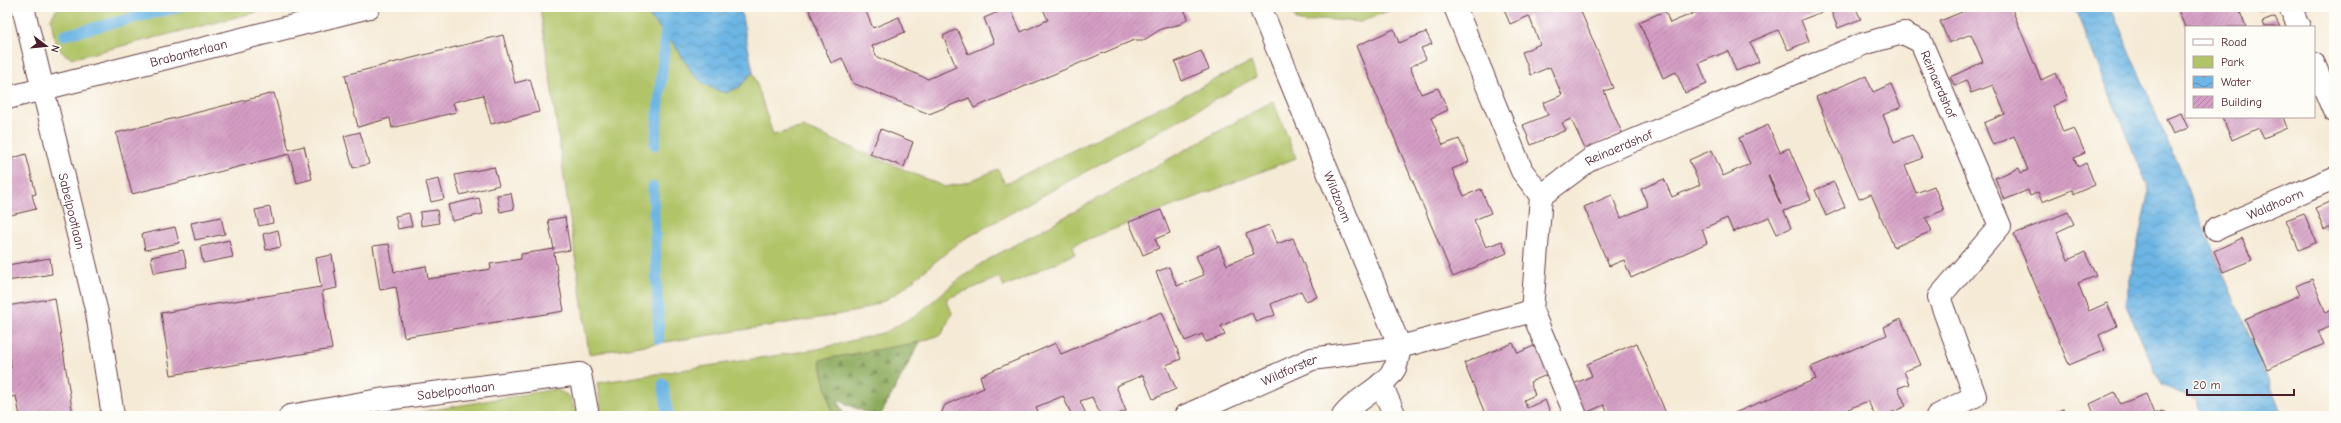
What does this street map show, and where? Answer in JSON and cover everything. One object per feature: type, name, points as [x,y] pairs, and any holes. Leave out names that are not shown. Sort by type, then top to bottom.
[{"type":"street","name":"Sabelpootlaan","points":[[23,7],[41,89],[97,313],[113,416]]},
{"type":"street","name":"Brabanterlaan","points":[[7,98],[369,7]]},
{"type":"street","name":"Wildzoom","points":[[1260,7],[1400,347]]},
{"type":"street","points":[[1455,7],[1522,171],[1541,196],[1532,311],[1576,416]]},
{"type":"street","points":[[2290,7],[2299,26]]},
{"type":"street","name":"Reinaerdshof","points":[[1541,196],[1592,158],[1863,44],[1904,33],[1920,42],[2000,226],[1939,297],[1975,396],[1940,415]]},
{"type":"street","points":[[2315,66],[2334,111]]},
{"type":"street","name":"Waldhoorn","points":[[2216,229],[2334,178]]},
{"type":"street","points":[[1343,416],[1349,408],[1381,384],[1395,367],[1400,347],[1532,311]]},
{"type":"street","name":"Wildforster","points":[[1185,416],[1312,359],[1400,347]]},
{"type":"street","name":"Sabelpootlaan","points":[[290,416],[379,400],[580,374],[588,416]]},
{"type":"street","points":[[1381,384],[1395,416]]},
{"type":"green space","points":[[63,7],[273,8],[74,58],[67,56],[62,52],[54,37],[51,18],[56,10]]},
{"type":"green space","points":[[540,7],[643,7],[673,43],[694,74],[706,84],[726,93],[740,87],[753,72],[773,135],[803,127],[945,187],[968,182],[998,169],[1005,184],[1251,62],[1256,77],[959,242],[900,291],[883,301],[858,311],[589,354]]},
{"type":"green space","points":[[1290,7],[1368,7],[1369,10],[1376,7],[1394,8],[1361,22],[1320,19],[1306,23],[1297,21]]},
{"type":"green space","points":[[1273,101],[1296,158],[1073,245],[1075,254],[1004,287],[1000,277],[946,299],[952,313],[942,334],[920,342],[820,360],[833,416],[602,416],[597,383],[818,349],[886,332],[919,313],[953,284],[982,263]]},
{"type":"green space","points":[[920,342],[880,416],[874,416],[838,400],[844,416],[833,416],[820,360]]},
{"type":"green space","points":[[555,389],[569,396],[578,416],[398,416]]},
{"type":"water","points":[[643,7],[740,7],[753,72],[739,87],[725,93],[705,84],[693,74],[673,43]]},
{"type":"water","points":[[2074,7],[2111,7],[2283,416],[2202,416],[2196,400],[2161,385],[2125,303],[2149,190]]},
{"type":"building","points":[[808,7],[864,7],[873,28],[899,17],[905,32],[872,46],[877,57],[928,79],[956,67],[943,36],[957,29],[968,54],[994,43],[984,18],[1010,7],[1021,32],[1048,20],[1042,7],[1073,7],[1074,9],[1079,7],[1183,7],[1188,18],[1181,24],[1161,29],[1144,40],[1134,40],[974,108],[969,98],[929,114],[853,83],[842,58],[831,63]]},
{"type":"building","points":[[1503,7],[1579,7],[1613,88],[1604,91],[1622,133],[1585,149],[1571,119],[1562,123],[1566,130],[1531,145],[1523,125],[1548,115],[1543,103],[1562,95],[1550,67],[1531,75],[1522,52],[1540,44],[1529,16],[1510,24]]},
{"type":"building","points":[[1694,7],[1855,7],[1861,19],[1838,28],[1830,9],[1801,20],[1809,41],[1788,50],[1778,30],[1750,42],[1759,62],[1736,71],[1728,51],[1699,63],[1707,84],[1685,93],[1676,72],[1663,78],[1639,22],[1665,11],[1670,23],[1696,12]]},
{"type":"building","points":[[1960,7],[2011,7],[2041,80],[2056,73],[2068,99],[2053,106],[2063,132],[2074,128],[2085,153],[2074,158],[2078,167],[2086,163],[2095,185],[2074,194],[2072,190],[2042,202],[2038,192],[2030,196],[2028,190],[2004,200],[1995,178],[2019,168],[2021,173],[2028,170],[2014,136],[1993,145],[1988,134],[1984,123],[2005,114],[1993,85],[1971,93],[1966,80],[1955,86],[1950,77],[1983,62],[1971,34],[1949,43],[1940,21],[1962,12]]},
{"type":"building","points":[[2184,7],[2238,7],[2246,26],[2185,27],[2178,10]]},
{"type":"building","points":[[2256,7],[2268,7],[2258,12]]},
{"type":"building","points":[[2275,17],[2280,26],[2264,26],[2262,22]]},
{"type":"building","points":[[1394,29],[1399,43],[1426,32],[1432,44],[1421,48],[1426,59],[1410,67],[1421,94],[1438,88],[1448,110],[1431,118],[1443,145],[1459,139],[1465,151],[1469,162],[1452,169],[1464,196],[1481,189],[1491,213],[1474,220],[1486,247],[1502,241],[1507,253],[1453,277],[1356,46]]},
{"type":"building","points":[[503,35],[515,83],[530,79],[539,112],[491,124],[483,95],[453,102],[456,112],[392,128],[390,118],[358,127],[345,75]]},
{"type":"building","points":[[1201,51],[1209,69],[1182,81],[1175,62]]},
{"type":"building","points":[[1866,76],[1873,92],[1891,84],[1901,107],[1883,115],[1894,142],[1912,135],[1922,158],[1905,166],[1916,193],[1934,186],[1944,210],[1926,218],[1932,231],[1894,247],[1871,194],[1859,199],[1816,97]]},
{"type":"building","points":[[274,93],[289,150],[304,146],[312,179],[297,183],[289,154],[132,194],[116,133]]},
{"type":"building","points":[[2181,113],[2188,128],[2173,134],[2166,119]]},
{"type":"building","points":[[2222,118],[2283,118],[2287,128],[2264,138],[2259,128],[2232,140]]},
{"type":"building","points":[[1768,125],[1780,152],[1789,148],[1811,200],[1784,211],[1791,228],[1777,234],[1769,217],[1733,232],[1727,218],[1702,229],[1707,243],[1631,278],[1624,260],[1609,266],[1584,207],[1612,195],[1621,218],[1648,206],[1641,189],[1664,179],[1672,197],[1700,185],[1689,160],[1712,150],[1723,176],[1750,164],[1739,138]],"holes":[[[1768,175],[1769,175],[1781,205]]]},
{"type":"building","points":[[881,129],[913,142],[904,167],[870,154]]},
{"type":"building","points":[[360,132],[369,164],[353,168],[344,136]]},
{"type":"building","points":[[26,154],[36,194],[32,195],[36,209],[7,216],[7,160]]},
{"type":"building","points":[[494,167],[499,185],[460,195],[455,175]]},
{"type":"building","points":[[439,179],[444,199],[431,202],[426,182]]},
{"type":"building","points":[[1834,182],[1845,207],[1826,216],[1815,190]]},
{"type":"building","points":[[511,193],[514,209],[500,212],[497,195]]},
{"type":"building","points":[[479,198],[483,214],[452,221],[448,205]]},
{"type":"building","points":[[2334,200],[2334,226],[2324,230],[2315,208]]},
{"type":"building","points":[[270,207],[273,223],[259,226],[255,210]]},
{"type":"building","points":[[437,210],[439,223],[421,226],[420,212]]},
{"type":"building","points":[[1161,210],[1170,233],[1155,239],[1159,248],[1143,255],[1129,222]]},
{"type":"building","points":[[2068,212],[2074,224],[2057,232],[2068,260],[2085,252],[2096,276],[2078,283],[2089,311],[2107,303],[2117,326],[2099,335],[2105,350],[2069,365],[2014,234]]},
{"type":"building","points":[[409,213],[412,226],[398,229],[395,216]]},
{"type":"building","points":[[2304,213],[2316,242],[2299,250],[2286,220]]},
{"type":"building","points":[[221,217],[225,234],[195,240],[191,223]]},
{"type":"building","points":[[565,217],[570,250],[554,253],[564,311],[404,337],[396,287],[380,290],[373,246],[389,244],[394,272],[426,266],[428,279],[491,269],[490,264],[521,259],[521,254],[554,249],[548,220]]},
{"type":"building","points":[[1269,225],[1277,244],[1293,238],[1317,297],[1306,301],[1301,291],[1271,304],[1275,315],[1256,322],[1252,313],[1221,326],[1225,335],[1206,342],[1202,334],[1185,341],[1156,272],[1169,267],[1177,286],[1204,275],[1196,256],[1219,246],[1227,265],[1254,254],[1246,234]]},
{"type":"building","points":[[175,227],[179,243],[145,250],[142,234]]},
{"type":"building","points":[[278,230],[281,247],[266,250],[263,234]]},
{"type":"building","points":[[2242,238],[2252,260],[2223,272],[2214,251]]},
{"type":"building","points":[[229,240],[233,257],[203,263],[200,247]]},
{"type":"building","points":[[183,250],[187,267],[154,273],[151,257]]},
{"type":"building","points":[[332,255],[337,288],[322,291],[332,349],[171,375],[161,313],[321,287],[316,258]]},
{"type":"building","points":[[50,258],[52,274],[7,281],[7,265]]},
{"type":"building","points":[[2312,279],[2326,313],[2334,309],[2334,331],[2332,326],[2318,332],[2324,344],[2267,369],[2245,319],[2300,295],[2296,286]]},
{"type":"building","points":[[55,298],[73,415],[79,414],[80,416],[20,416],[16,396],[7,398],[7,368],[11,368],[7,341],[7,306]]},
{"type":"building","points":[[1162,312],[1181,359],[1166,365],[1176,389],[1153,399],[1143,375],[1116,386],[1126,411],[1113,416],[1101,416],[1092,397],[1080,401],[1086,414],[1072,416],[1063,396],[1036,407],[1040,416],[940,416],[945,405],[984,388],[980,376],[1056,343],[1061,354]]},
{"type":"building","points":[[1901,319],[1921,365],[1904,371],[1909,384],[1898,388],[1906,406],[1884,416],[1875,416],[1868,401],[1848,409],[1851,416],[1727,416],[1816,379],[1811,367],[1887,335],[1884,327]]},
{"type":"building","points":[[1513,343],[1518,353],[1536,345],[1549,374],[1530,382],[1535,395],[1524,400],[1527,408],[1545,400],[1552,416],[1474,416],[1484,411],[1464,363]]},
{"type":"building","points":[[1637,343],[1667,416],[1609,416],[1604,405],[1583,414],[1571,385],[1592,376],[1587,364]]},
{"type":"building","points":[[2115,392],[2120,404],[2146,394],[2154,414],[2162,411],[2172,416],[2095,416],[2090,404]]},
{"type":"building","points":[[2063,409],[2066,416],[2048,416]]},
{"type":"waterway","points":[[64,35],[179,7]]},
{"type":"waterway","points":[[655,145],[668,7]]},
{"type":"waterway","points":[[653,187],[659,339]]},
{"type":"waterway","points":[[663,384],[668,416]]}]
